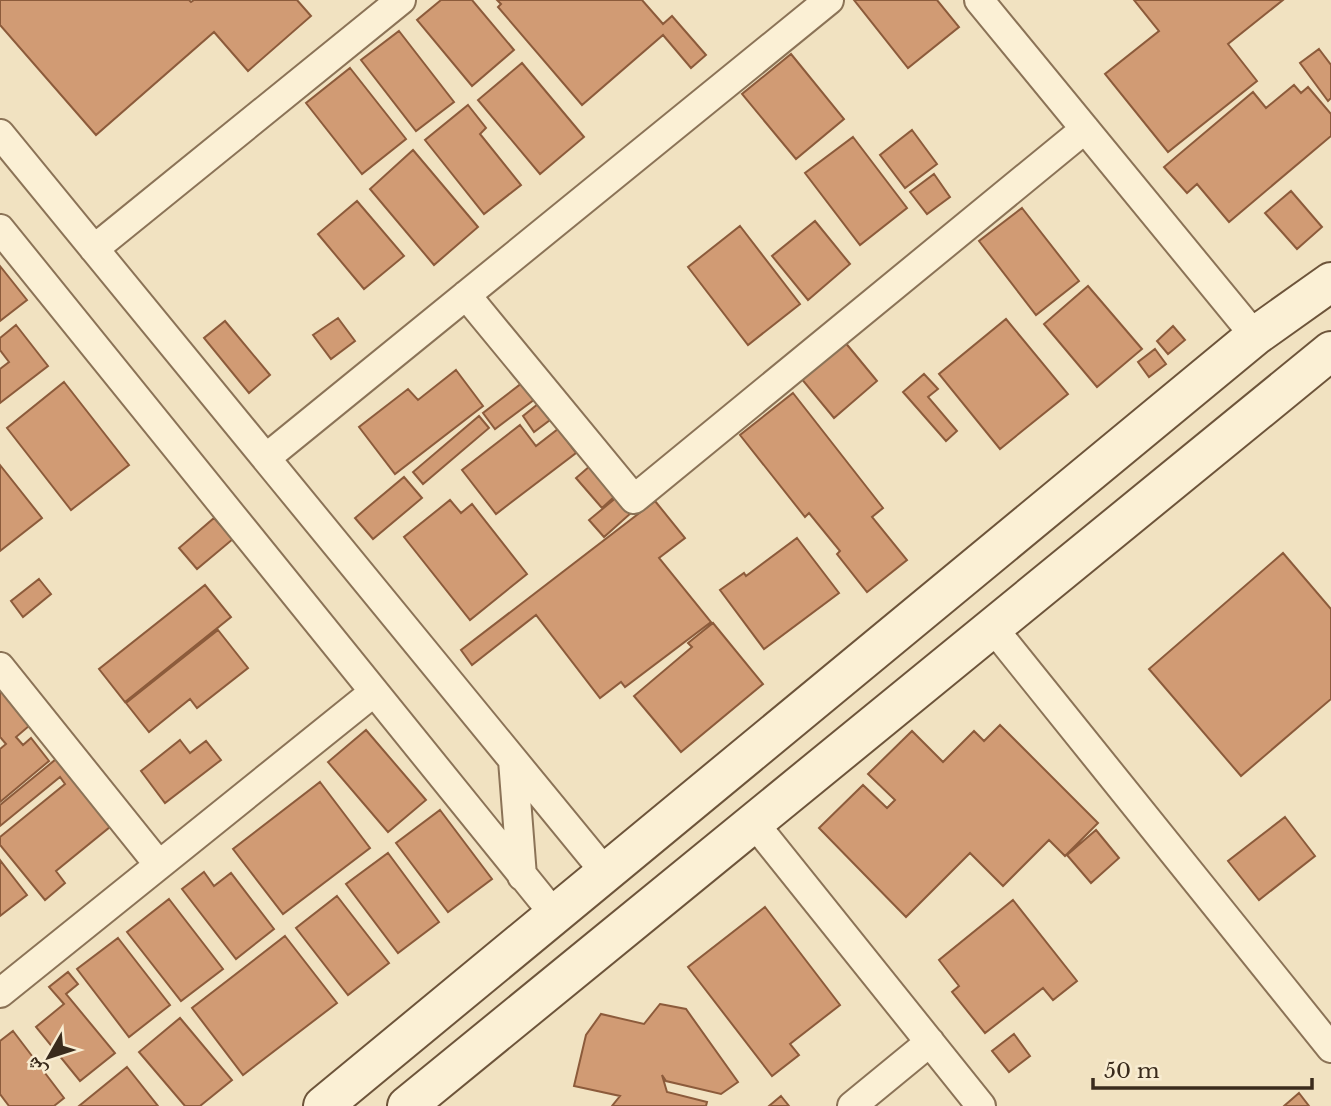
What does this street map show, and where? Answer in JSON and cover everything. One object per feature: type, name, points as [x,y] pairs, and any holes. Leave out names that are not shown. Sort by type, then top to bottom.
[{"type":"street","points":[[94,249],[401,0]]},
{"type":"street","points":[[266,458],[829,0]]},
{"type":"street","points":[[979,0],[1255,337]]},
{"type":"street","points":[[466,295],[634,499],[1085,129]]},
{"type":"street","points":[[0,134],[605,872]]},
{"type":"street","points":[[0,229],[554,914]]},
{"type":"street","points":[[323,1106],[1255,337],[1331,282]]},
{"type":"street","points":[[407,1106],[1331,351]]},
{"type":"street","points":[[993,628],[1331,1048]]},
{"type":"street","points":[[0,667],[159,865]]},
{"type":"street","points":[[0,993],[374,692]]},
{"type":"street","points":[[513,760],[522,876]]},
{"type":"street","points":[[754,823],[981,1106]]},
{"type":"street","points":[[852,1106],[929,1042]]},
{"type":"building","points":[[0,0],[297,0],[311,16],[248,71],[214,32],[96,135],[0,25]]},
{"type":"building","points":[[441,0],[472,0],[514,50],[472,86],[417,20]]},
{"type":"building","points":[[497,0],[642,0],[663,24],[672,16],[706,55],[691,68],[663,35],[582,105],[498,7],[501,4]]},
{"type":"building","points":[[854,0],[937,0],[959,27],[908,68]]},
{"type":"building","points":[[1134,0],[1283,0],[1228,44],[1257,81],[1168,152],[1105,74],[1159,31]]},
{"type":"building","points":[[399,31],[454,102],[416,131],[361,60]]},
{"type":"building","points":[[1319,49],[1331,65],[1331,98],[1328,101],[1300,63]]},
{"type":"building","points":[[791,54],[844,119],[796,159],[742,94]]},
{"type":"building","points":[[522,63],[584,137],[540,174],[478,100]]},
{"type":"building","points":[[350,68],[406,139],[362,174],[306,103]]},
{"type":"building","points":[[1294,85],[1301,93],[1308,87],[1331,114],[1331,136],[1229,222],[1197,184],[1187,193],[1164,167],[1253,92],[1266,108]]},
{"type":"building","points":[[468,105],[486,128],[480,134],[521,185],[484,214],[425,140]]},
{"type":"building","points":[[912,130],[937,164],[905,188],[880,155]]},
{"type":"building","points":[[853,137],[907,208],[860,245],[805,173]]},
{"type":"building","points":[[413,150],[478,227],[434,265],[370,189]]},
{"type":"building","points":[[934,174],[950,197],[927,214],[910,192]]},
{"type":"building","points":[[1291,191],[1322,227],[1297,249],[1265,213]]},
{"type":"building","points":[[357,201],[404,256],[364,289],[318,234]]},
{"type":"building","points":[[1022,208],[1079,281],[1036,315],[979,241]]},
{"type":"building","points":[[815,221],[850,264],[808,300],[772,256]]},
{"type":"building","points":[[740,226],[800,304],[748,345],[688,267]]},
{"type":"building","points":[[0,266],[27,300],[0,321]]},
{"type":"building","points":[[1088,286],[1142,349],[1097,387],[1044,324]]},
{"type":"building","points":[[338,318],[355,341],[331,359],[313,335]]},
{"type":"building","points":[[1006,319],[1068,394],[1000,449],[939,374]]},
{"type":"building","points":[[225,321],[270,375],[249,393],[204,338]]},
{"type":"building","points":[[16,325],[48,366],[0,403],[0,369],[9,362],[0,350],[0,338]]},
{"type":"building","points":[[1173,326],[1185,340],[1168,354],[1157,341]]},
{"type":"building","points":[[844,341],[877,381],[834,418],[800,377]]},
{"type":"building","points":[[1155,349],[1166,364],[1149,377],[1138,362]]},
{"type":"building","points":[[456,370],[483,406],[395,474],[359,427],[408,389],[418,400]]},
{"type":"building","points":[[924,374],[938,389],[928,397],[957,431],[946,441],[903,392]]},
{"type":"building","points":[[64,382],[129,465],[71,510],[7,428]]},
{"type":"building","points":[[522,383],[535,399],[495,429],[483,413]]},
{"type":"building","points":[[793,393],[883,508],[872,517],[907,560],[867,592],[837,554],[840,551],[809,513],[805,517],[740,435]]},
{"type":"building","points":[[538,404],[550,420],[534,432],[523,416]]},
{"type":"building","points":[[479,416],[489,428],[423,484],[413,472]]},
{"type":"building","points":[[520,425],[536,446],[558,429],[576,453],[496,514],[462,470]]},
{"type":"building","points":[[0,465],[42,518],[0,551]]},
{"type":"building","points":[[590,466],[615,496],[602,508],[576,478]]},
{"type":"building","points":[[404,477],[422,498],[373,539],[355,518]]},
{"type":"building","points":[[617,497],[631,513],[604,537],[589,520]]},
{"type":"building","points":[[450,500],[461,513],[472,504],[527,574],[470,620],[404,537]]},
{"type":"building","points":[[655,501],[685,538],[659,558],[711,622],[625,687],[621,682],[600,698],[536,615],[472,665],[461,650]]},
{"type":"building","points":[[214,518],[233,539],[197,569],[179,548]]},
{"type":"building","points":[[797,538],[839,593],[764,649],[720,590],[744,573],[746,576]]},
{"type":"building","points":[[1283,553],[1331,609],[1331,699],[1241,776],[1149,669]]},
{"type":"building","points":[[39,579],[51,594],[23,617],[11,601]]},
{"type":"building","points":[[205,585],[231,617],[125,702],[99,669]]},
{"type":"building","points":[[713,623],[763,684],[681,752],[634,696],[692,647],[688,643]]},
{"type":"building","points":[[218,630],[248,668],[197,708],[190,699],[149,732],[126,703]]},
{"type":"building","points":[[0,677],[36,720],[16,737],[23,745],[31,738],[49,761],[0,802],[0,749],[6,744],[0,737]]},
{"type":"building","points":[[1000,725],[1098,823],[1065,856],[1049,840],[1003,886],[970,853],[906,917],[819,828],[863,785],[887,808],[895,800],[868,774],[912,731],[943,762],[974,731],[984,741]]},
{"type":"building","points":[[366,730],[426,800],[388,832],[328,762]]},
{"type":"building","points":[[180,740],[190,753],[206,741],[221,760],[165,803],[141,771]]},
{"type":"building","points":[[61,755],[116,822],[56,871],[65,883],[45,900],[0,845],[0,837],[65,784],[60,777],[0,826],[0,805]]},
{"type":"building","points":[[320,782],[370,848],[283,914],[233,849]]},
{"type":"building","points":[[440,810],[492,879],[448,912],[396,843]]},
{"type":"building","points":[[1285,817],[1315,856],[1259,900],[1228,861]]},
{"type":"building","points":[[1096,830],[1119,858],[1091,883],[1067,855]]},
{"type":"building","points":[[388,853],[439,922],[398,953],[346,884]]},
{"type":"building","points":[[0,860],[27,895],[0,916]]},
{"type":"building","points":[[204,872],[214,886],[231,873],[274,929],[236,959],[182,889]]},
{"type":"building","points":[[337,896],[389,963],[348,995],[296,928]]},
{"type":"building","points":[[169,899],[223,969],[181,1001],[127,932]]},
{"type":"building","points":[[1013,900],[1077,981],[1053,1000],[1043,988],[985,1033],[952,992],[959,986],[939,960]]},
{"type":"building","points":[[765,907],[840,1005],[790,1044],[799,1055],[772,1076],[688,967]]},
{"type":"building","points":[[285,936],[337,1003],[243,1075],[192,1008]]},
{"type":"building","points":[[118,938],[170,1005],[129,1037],[77,969]]},
{"type":"building","points":[[68,972],[78,984],[66,994],[115,1053],[80,1081],[36,1027],[64,1004],[49,987]]},
{"type":"building","points":[[660,1004],[686,1009],[738,1082],[721,1094],[666,1081],[662,1075],[667,1092],[707,1102],[706,1106],[612,1106],[620,1096],[574,1086],[586,1035],[601,1014],[644,1024]]},
{"type":"building","points":[[180,1018],[232,1080],[200,1106],[185,1106],[139,1052]]},
{"type":"building","points":[[13,1031],[64,1098],[54,1106],[9,1106],[0,1094],[0,1041]]},
{"type":"building","points":[[1014,1034],[1030,1056],[1009,1072],[992,1051]]},
{"type":"building","points":[[127,1067],[158,1106],[79,1106]]},
{"type":"building","points":[[1299,1093],[1309,1106],[1284,1106]]},
{"type":"building","points":[[781,1096],[789,1106],[769,1106]]}]
